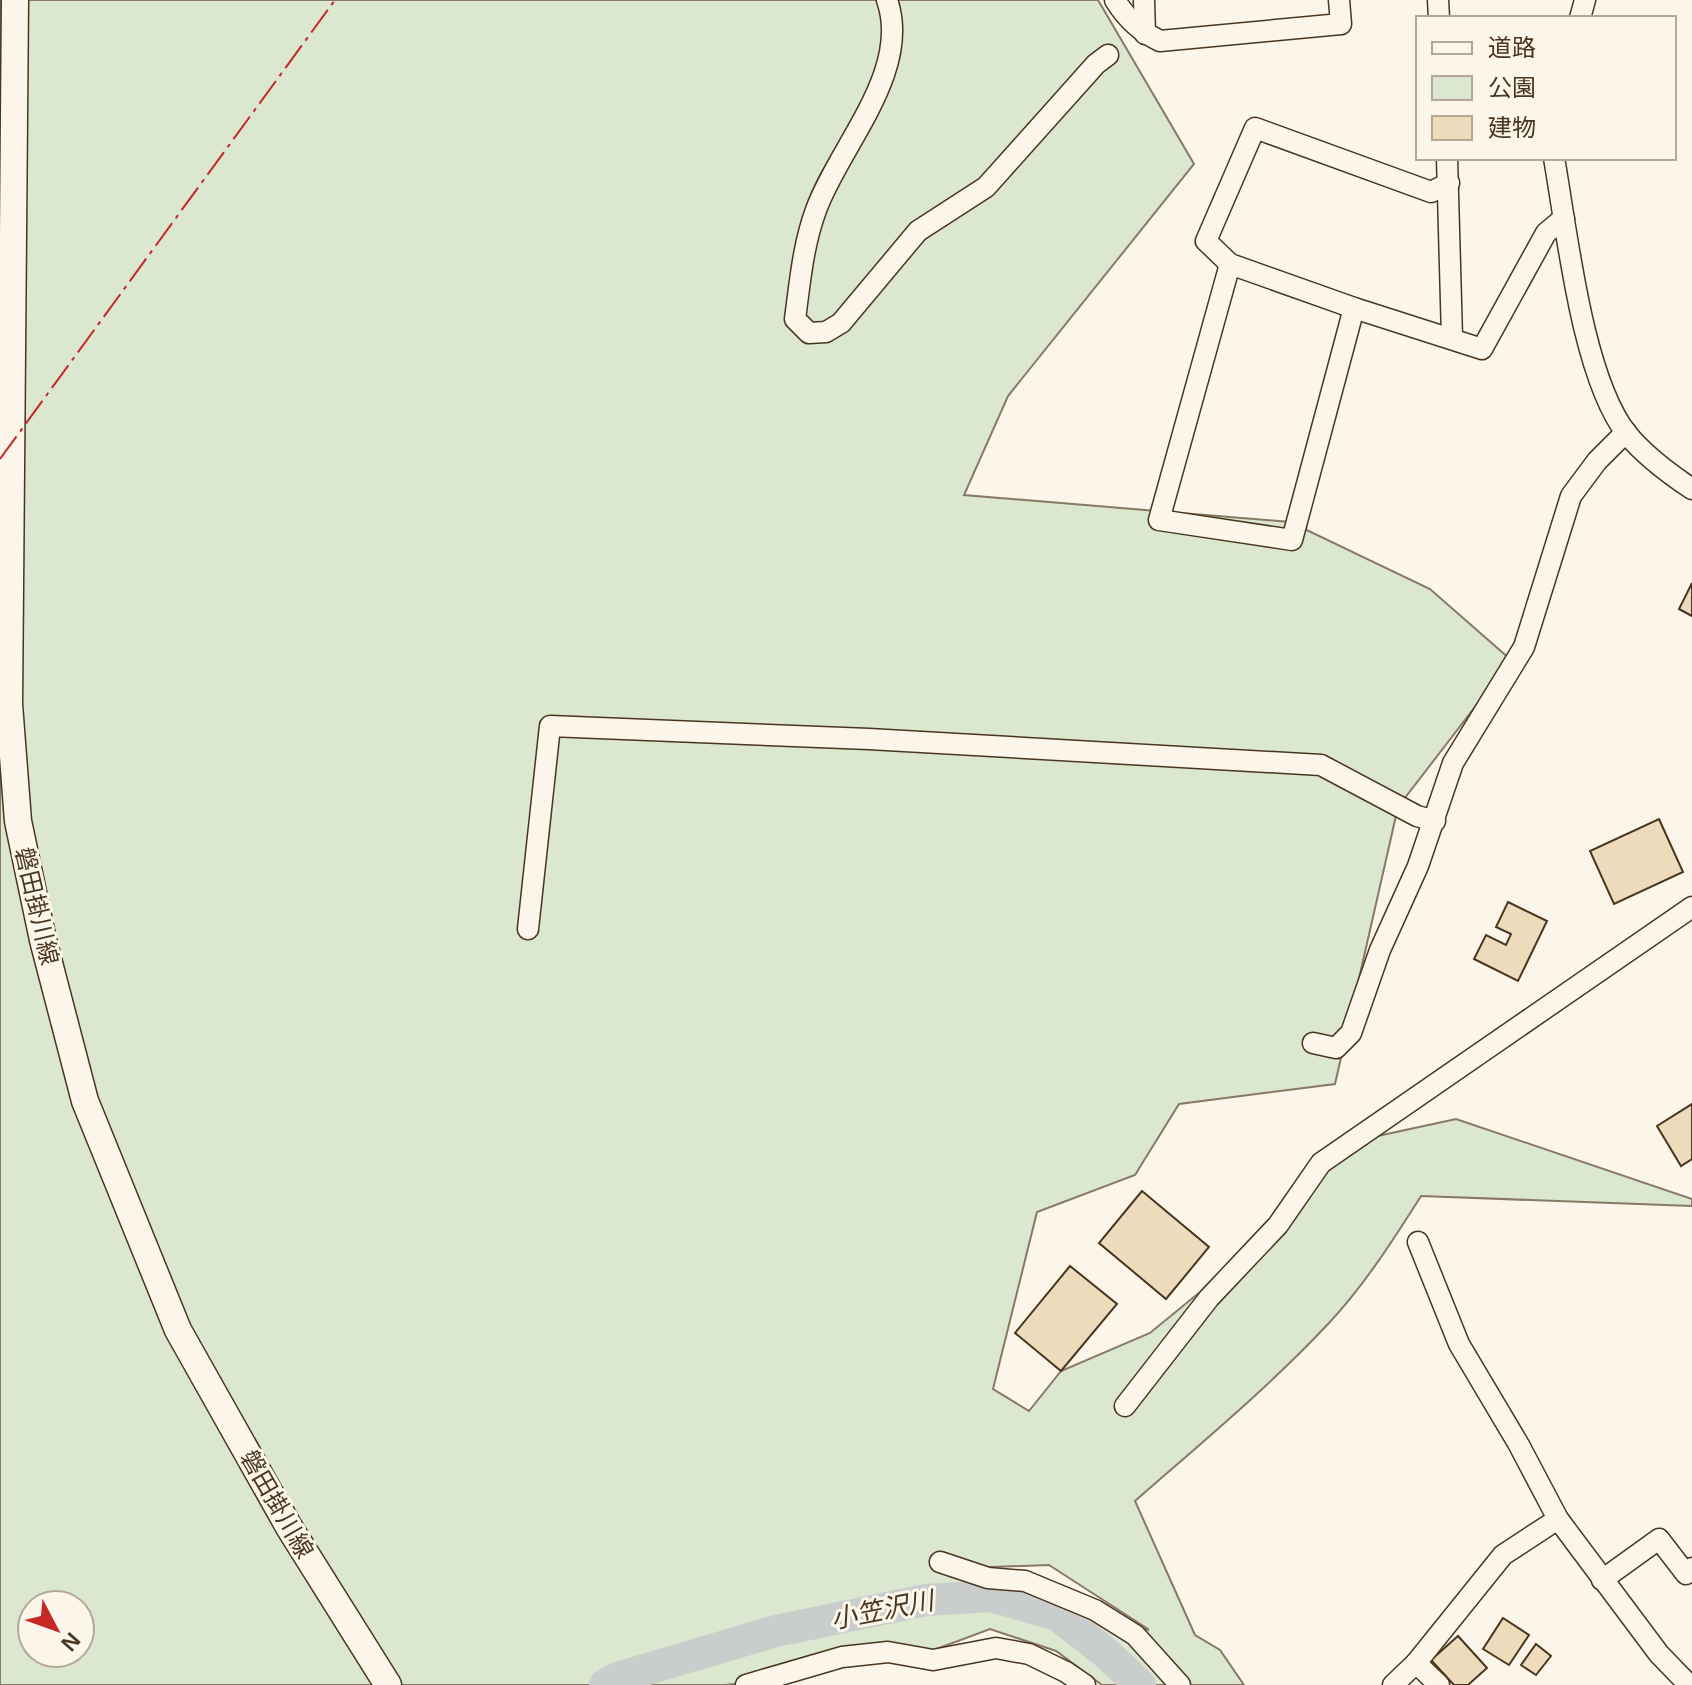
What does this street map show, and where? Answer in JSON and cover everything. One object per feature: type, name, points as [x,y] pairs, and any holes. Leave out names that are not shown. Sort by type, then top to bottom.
[{"type":"main road","name":"磐田掛川線","points":[[15,0],[9,704],[18,821],[43,940],[85,1101],[178,1330],[289,1527],[388,1685]]},
{"type":"street","points":[[887,0],[892,42],[887,65],[858,132],[843,152],[816,209],[805,251],[795,319],[809,333],[826,332],[841,323],[918,231],[986,187],[1096,64],[1108,55]]},
{"type":"street","points":[[1115,0],[1122,12],[1145,34],[1160,41],[1341,24],[1339,0]]},
{"type":"street","points":[[1144,0],[1145,34]]},
{"type":"street","points":[[1449,183],[1431,192],[1255,128],[1206,241],[1230,264],[1482,349],[1546,233],[1564,218]]},
{"type":"street","points":[[1447,160],[1452,338]]},
{"type":"street","points":[[1554,160],[1590,350],[1605,394],[1626,432],[1661,469],[1692,489]]},
{"type":"street","points":[[1230,264],[1159,520],[1292,540],[1354,308]]},
{"type":"street","points":[[1313,1043],[1336,1048],[1351,1033],[1380,950],[1435,821],[1453,763],[1524,647],[1571,496],[1597,461],[1626,432]]},
{"type":"street","points":[[528,929],[550,726],[869,739],[1321,765],[1417,816],[1435,821]]},
{"type":"street","points":[[1125,1406],[1209,1298],[1278,1225],[1321,1163],[1692,907]]},
{"type":"street","points":[[1418,1242],[1459,1344],[1519,1445],[1558,1519],[1659,1654],[1689,1685]]},
{"type":"street","points":[[1393,1685],[1416,1663],[1503,1555],[1558,1519]]},
{"type":"street","points":[[1602,1580],[1659,1539],[1686,1574],[1692,1568]]},
{"type":"street","points":[[940,1562],[988,1578],[1025,1581],[1095,1610],[1135,1635],[1180,1685]]},
{"type":"street","points":[[746,1685],[842,1657],[888,1652],[933,1660],[996,1648],[1029,1654],[1085,1685]]},
{"type":"street","points":[[1416,1663],[1439,1685]]},
{"type":"green space","points":[[0,0],[1098,0],[1194,164],[1008,396],[964,495],[1290,522],[1430,589],[1511,660],[1398,807],[1335,1084],[1179,1104],[1135,1175],[1037,1212],[993,1389],[1029,1411],[1061,1371],[1150,1333],[1261,1242],[1350,1142],[1456,1119],[1692,1199],[1692,1206],[1421,1196],[1366,1278],[1328,1324],[1258,1393],[1135,1501],[1195,1635],[1220,1650],[1244,1685],[1102,1685],[1056,1651],[990,1629],[915,1657],[861,1655],[760,1681],[725,1685],[0,1685]],"holes":[[[1049,1565],[1148,1630],[938,1569]]]},
{"type":"building","points":[[1692,583],[1692,616],[1679,609]]},
{"type":"building","points":[[1659,819],[1683,872],[1614,904],[1590,851]]},
{"type":"building","points":[[1508,902],[1547,921],[1518,981],[1474,959],[1486,935],[1506,945],[1511,934],[1496,927]]},
{"type":"building","points":[[1692,1104],[1692,1159],[1681,1166],[1657,1126]]},
{"type":"building","points":[[1142,1191],[1209,1247],[1166,1299],[1099,1243]]},
{"type":"building","points":[[1070,1266],[1117,1304],[1061,1371],[1015,1333]]},
{"type":"building","points":[[1503,1618],[1529,1635],[1509,1665],[1483,1649]]},
{"type":"building","points":[[1458,1636],[1487,1668],[1468,1685],[1454,1685],[1431,1660]]},
{"type":"building","points":[[1536,1644],[1551,1656],[1536,1675],[1521,1665]]},
{"type":"waterway","name":"小笠沢川","points":[[605,1685],[617,1678],[776,1631],[926,1600],[991,1596],[1057,1615],[1106,1653],[1140,1685]]},
{"type":"power","points":[[0,459],[335,0]]}]
